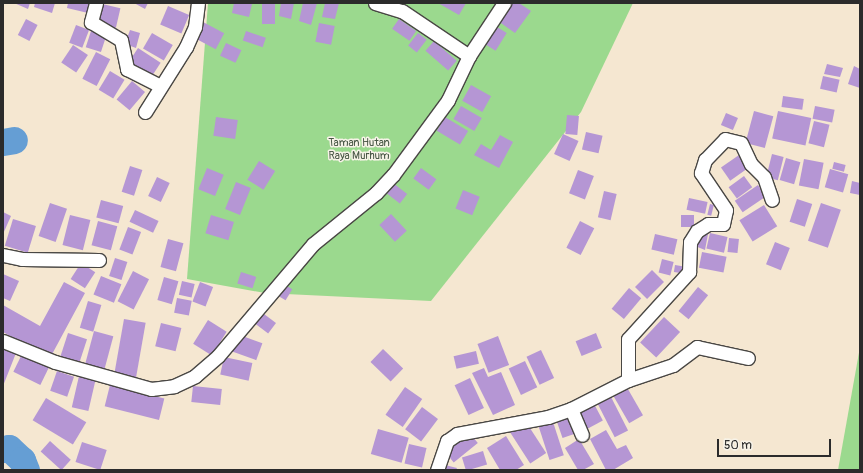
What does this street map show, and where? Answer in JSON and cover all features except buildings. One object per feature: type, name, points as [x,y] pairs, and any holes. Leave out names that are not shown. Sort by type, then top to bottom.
[{"type":"street","points":[[96,3],[91,22],[121,40],[127,69],[160,86]]},
{"type":"street","points":[[146,112],[160,86],[186,47],[195,27],[198,3]]},
{"type":"street","points":[[375,3],[402,11],[469,56]]},
{"type":"street","points":[[3,341],[55,362],[120,382],[162,389],[185,383],[218,356],[313,244],[376,193],[392,175],[448,100],[469,56],[504,3]]},
{"type":"street","points":[[628,380],[628,339],[689,272],[690,242],[697,231],[708,224],[723,224],[726,210],[701,173],[705,160],[725,139],[741,143],[751,164],[764,176],[772,200]]},
{"type":"street","points":[[3,255],[22,259],[99,260]]},
{"type":"street","points":[[437,470],[447,441],[457,434],[548,417],[571,409],[628,380],[673,365],[700,347],[748,358]]},
{"type":"street","points":[[571,409],[582,436]]},
{"type":"green space","name":"Taman Hutan Raya Murhum","points":[[208,3],[633,3],[581,112],[431,301],[265,293],[187,279]]},
{"type":"green space","points":[[860,347],[860,470],[838,470]]},
{"type":"waterway","points":[[3,142],[14,140]]},
{"type":"waterway","points":[[3,449],[9,448],[22,460],[26,470]]}]
